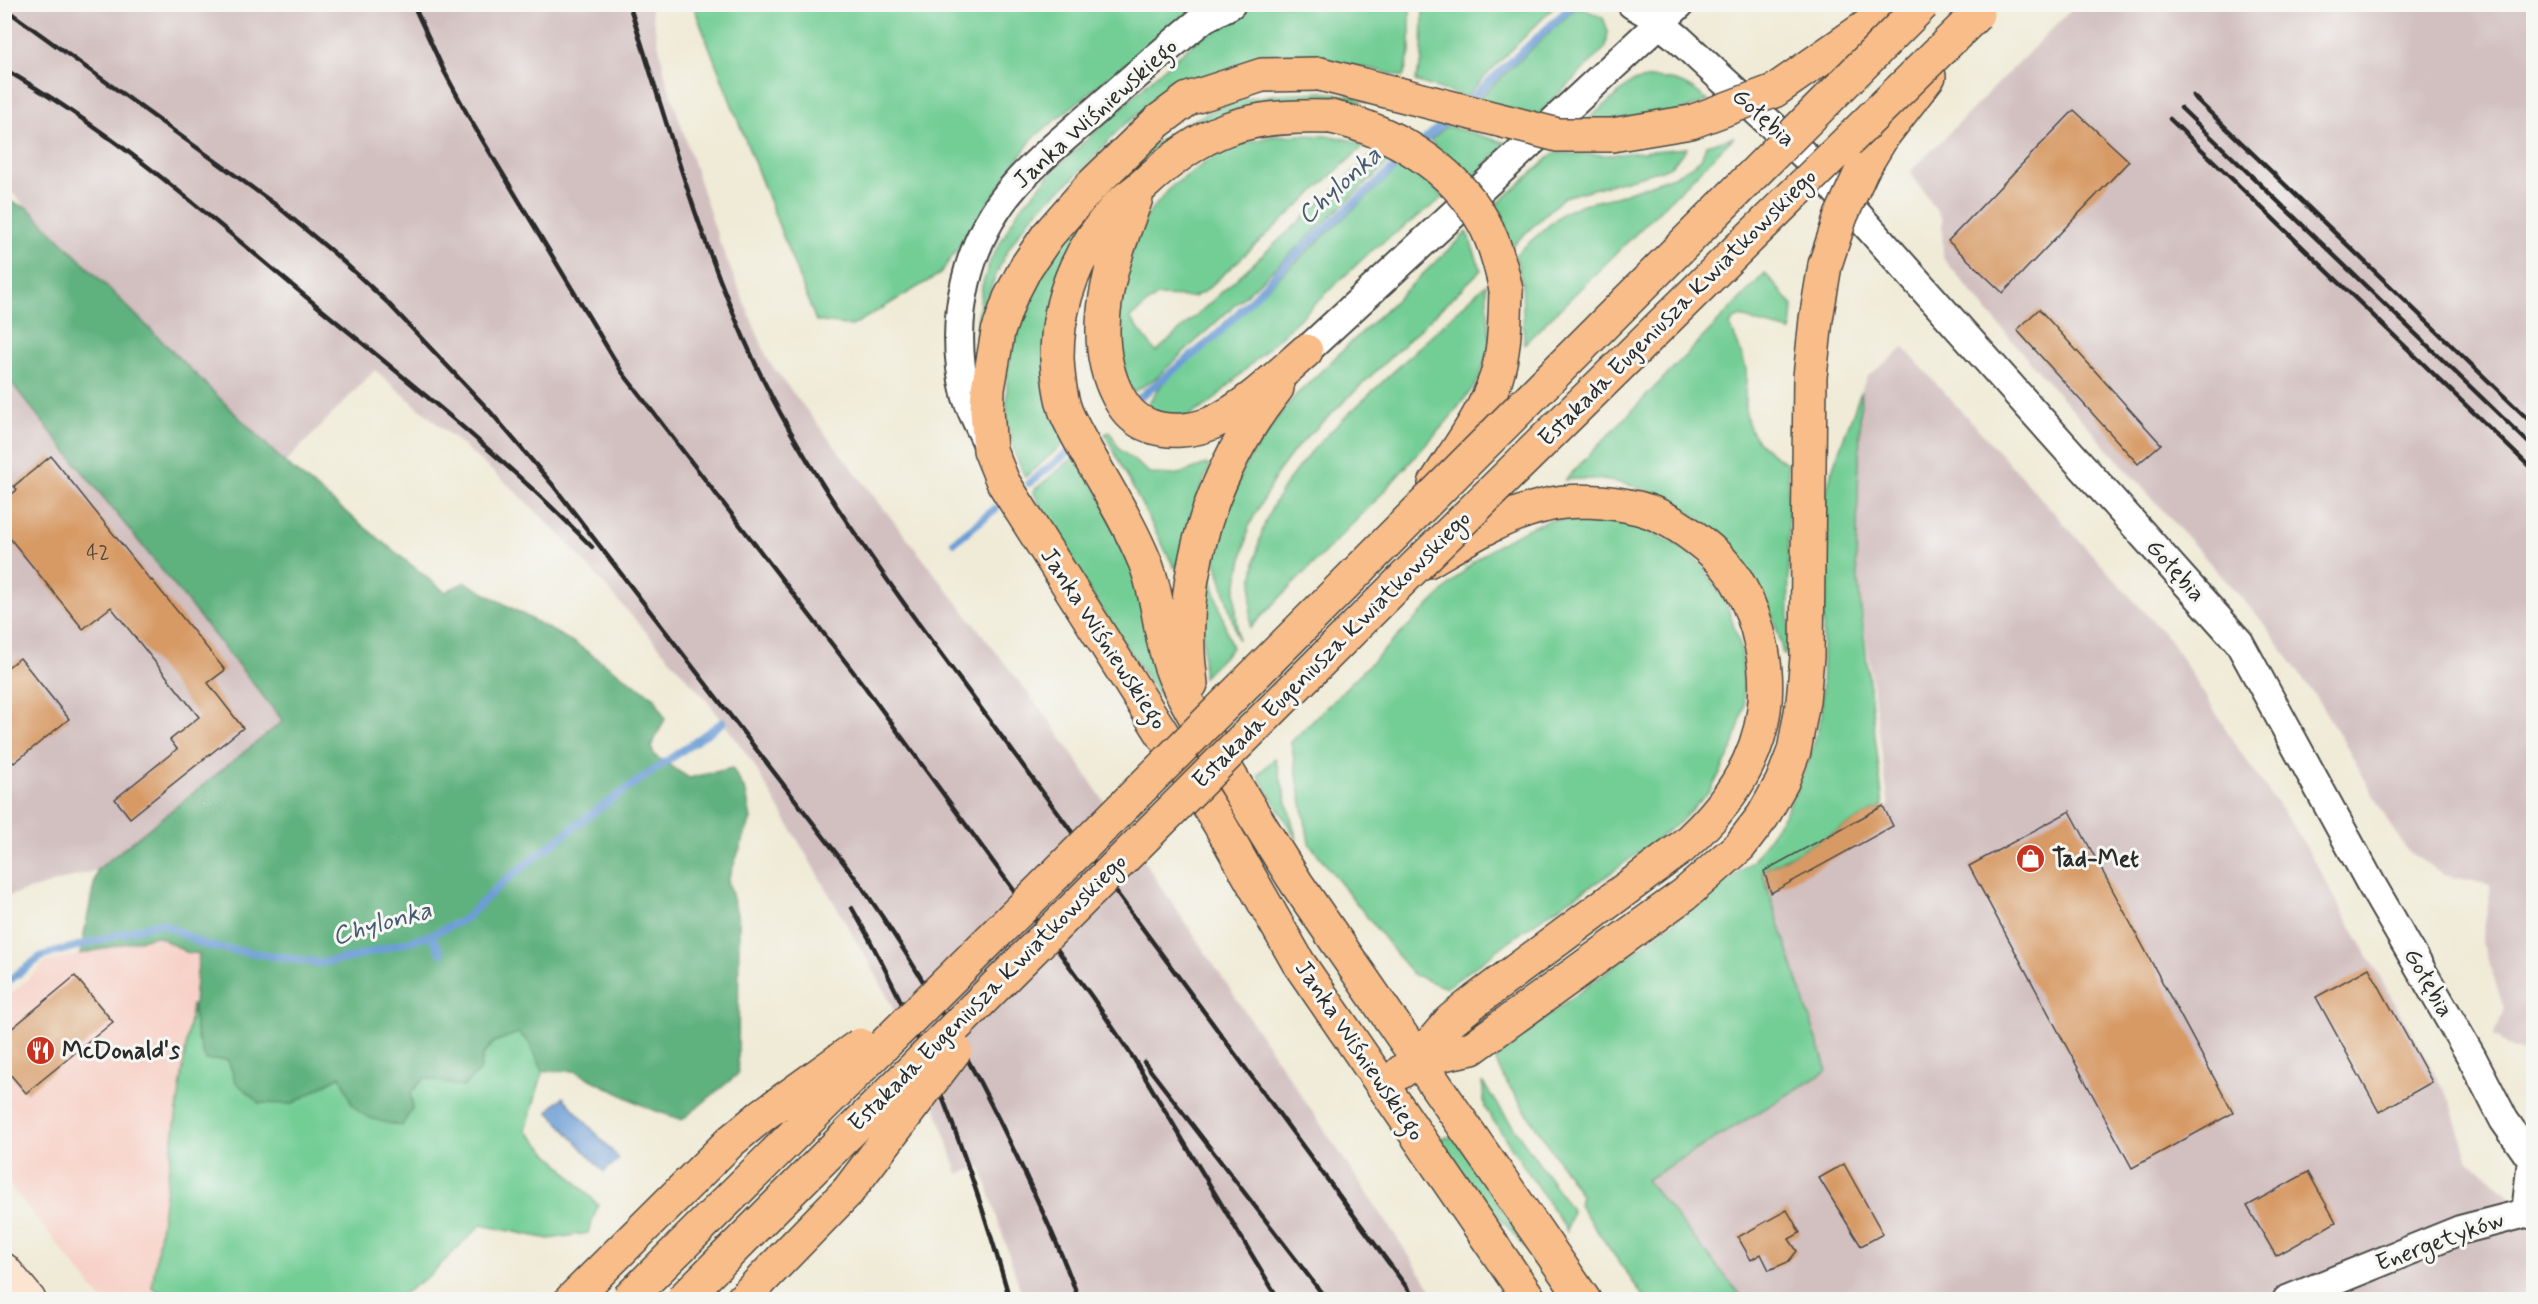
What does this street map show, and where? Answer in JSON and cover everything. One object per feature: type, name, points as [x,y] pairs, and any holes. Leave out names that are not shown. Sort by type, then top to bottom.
[{"type":"highway","points":[[990,450],[988,388],[998,332],[1010,298],[1026,267],[1068,211],[1157,122],[1188,99],[1262,75],[1320,74],[1558,135],[1612,135],[1691,122],[1774,91],[1899,4]]},
{"type":"highway","name":"Estakada Eugeniusza Kwiatkowskiego","points":[[627,1299],[1021,909],[1923,4]]},
{"type":"highway","points":[[1418,1059],[1472,1048],[1685,894],[1740,846],[1763,816],[1782,782],[1794,752],[1803,701],[1807,657],[1810,377],[1825,265],[1850,195],[1882,137],[1982,9]]},
{"type":"highway","name":"Estakada Eugeniusza Kwiatkowskiego","points":[[682,1299],[1413,569],[1982,9]]},
{"type":"highway","points":[[1201,727],[1175,678],[1169,660],[1159,607],[1145,563],[1113,497],[1067,414],[1058,375],[1057,334],[1064,298],[1075,268],[1093,237],[1116,207],[1183,150],[1232,126],[1263,118],[1293,115],[1331,117],[1371,129],[1404,143],[1441,172],[1469,200],[1483,221],[1499,259],[1506,290],[1502,349],[1495,379],[1481,410],[1419,509]]},
{"type":"highway","points":[[1139,188],[1119,243],[1105,303],[1103,333],[1104,356],[1112,384],[1122,404],[1138,422],[1159,429],[1182,431],[1212,423],[1257,394],[1306,351]]},
{"type":"highway","points":[[1201,727],[1191,690],[1187,643],[1192,579],[1199,540],[1210,505],[1228,465],[1260,410],[1306,351]]},
{"type":"highway","name":"Janka Wiśniewskiego","points":[[990,450],[1004,482],[1219,823],[1298,962],[1381,1086],[1530,1299]]},
{"type":"highway","points":[[1381,1086],[1418,1059],[1451,1020],[1681,848],[1699,832],[1739,783],[1753,751],[1764,711],[1765,670],[1754,619],[1738,581],[1715,554],[1677,525],[1639,508],[1587,501],[1543,506],[1493,524],[1413,569]]},
{"type":"highway","name":"Janka Wiśniewskiego","points":[[1201,727],[1290,874],[1584,1299]]},
{"type":"highway","points":[[742,1299],[848,1191],[1028,953]]},
{"type":"highway","points":[[571,1299],[732,1141],[785,1098],[941,986]]},
{"type":"main road","points":[[4,1270],[29,1299]]},
{"type":"street","name":"Janka Wiśniewskiego","points":[[990,450],[966,394],[959,337],[960,305],[972,260],[989,220],[1015,185],[1040,159],[1204,18],[1231,4]]},
{"type":"street","points":[[1632,4],[1670,14]]},
{"type":"street","points":[[1306,351],[1670,14]]},
{"type":"street","name":"Gołębia","points":[[1670,14],[1805,156],[2239,642],[2359,864],[2471,1056],[2504,1120],[2532,1160],[2530,1214]]},
{"type":"street","name":"Energetyków","points":[[2287,1299],[2460,1230],[2530,1214]]},
{"type":"shaded area","points":[[4,5],[650,5],[666,79],[719,241],[769,362],[1050,721],[1438,1299],[1023,1299],[981,1167],[958,1174],[935,1106],[910,1044],[879,980],[751,760],[708,702],[561,536],[514,490],[375,370],[285,463],[5,186]]},
{"type":"shaded area","points":[[2076,5],[2533,5],[2533,1055],[2513,1049],[2494,1036],[2504,1009],[2482,942],[2491,885],[2443,875],[2407,850],[2390,825],[2347,747],[2314,694],[2261,620],[2029,361],[1943,258],[1942,219],[1910,172]]},
{"type":"shaded area","points":[[1904,348],[2170,640],[2241,753],[2300,836],[2450,1101],[2469,1161],[2491,1177],[2533,1221],[2533,1299],[1744,1299],[1646,1180],[1827,1071],[1762,871],[1889,806],[1856,563],[1861,391],[1867,377]]},
{"type":"shaded area","points":[[4,375],[283,721],[97,870],[5,897]]},
{"type":"shaded area","points":[[157,936],[186,952],[199,954],[150,1299],[101,1299],[5,1179],[4,997],[12,993],[46,962]]},
{"type":"green space","points":[[693,5],[1199,5],[1032,139],[940,274],[852,326],[816,321]]},
{"type":"green space","points":[[1250,5],[1410,5],[1410,53],[1403,77],[1328,62],[1292,61],[1256,64],[1222,71],[1188,84],[1156,102],[1124,125],[1088,164],[1026,224],[1011,245],[998,270],[976,338],[982,286],[990,261],[1018,211],[1054,170],[1153,78],[1207,31]]},
{"type":"green space","points":[[1423,5],[1556,5],[1465,97],[1415,81],[1422,61]]},
{"type":"green space","points":[[1578,6],[1603,18],[1608,31],[1606,47],[1537,116],[1477,100]]},
{"type":"green space","points":[[1651,78],[1682,83],[1708,101],[1671,115],[1586,121],[1632,82]]},
{"type":"green space","points":[[1321,92],[1356,97],[1362,103],[1355,105],[1299,99],[1257,103],[1223,114],[1075,241],[1067,441],[1025,477],[1014,452],[1007,422],[1007,371],[1016,320],[1056,245],[1150,147],[1185,124],[1234,101],[1277,94]]},
{"type":"green space","points":[[1447,126],[1506,143],[1473,179],[1430,141]]},
{"type":"green space","points":[[1272,136],[1332,136],[1366,144],[1204,292],[1193,297],[1157,296],[1130,318],[1156,352],[1378,150],[1394,158],[1156,378],[1134,392],[1125,381],[1114,300],[1144,219],[1172,186],[1218,154],[1233,147]]},
{"type":"green space","points":[[1734,137],[1524,344],[1522,282],[1515,255],[1563,213],[1583,204],[1615,197],[1679,174],[1701,159],[1706,145]]},
{"type":"green space","points":[[1687,148],[1671,166],[1662,170],[1564,197],[1511,247],[1493,208],[1554,153],[1607,155]]},
{"type":"green space","points":[[1403,164],[1428,181],[1444,197],[1370,252],[1209,404],[1190,415],[1173,420],[1146,406],[1163,383]]},
{"type":"green space","points":[[5,200],[28,208],[285,463],[445,592],[465,582],[576,644],[655,698],[665,719],[651,747],[655,756],[689,778],[732,768],[746,792],[751,819],[728,880],[739,922],[738,1074],[682,1120],[648,1108],[575,1071],[543,1071],[529,1042],[518,1033],[494,1042],[483,1055],[480,1070],[463,1087],[425,1078],[411,1092],[412,1108],[402,1126],[361,1113],[351,1102],[340,1076],[292,1104],[259,1103],[236,1082],[228,1060],[206,1060],[194,1019],[194,995],[199,954],[186,952],[157,936],[80,954],[97,870],[283,721],[5,375]]},
{"type":"green space","points":[[1467,232],[1481,270],[1297,447],[1278,472],[1249,526],[1235,592],[1238,640],[1213,550],[1225,510],[1245,465],[1294,397]]},
{"type":"green space","points":[[1765,273],[1793,306],[1791,331],[1758,323],[1741,316],[1734,319],[1730,325],[1746,370],[1746,411],[1751,431],[1762,445],[1788,464],[1789,656],[1783,654],[1772,617],[1756,583],[1733,552],[1706,525],[1675,504],[1641,488],[1604,480],[1565,480]]},
{"type":"green space","points":[[1486,284],[1490,343],[1479,380],[1448,420],[1377,499],[1250,628],[1252,587],[1258,546],[1266,520],[1287,482],[1329,433]]},
{"type":"green space","points":[[1861,391],[1856,563],[1883,806],[1762,871],[1827,1071],[1646,1180],[1744,1299],[1645,1299],[1579,1205],[1581,1195],[1503,1077],[1496,1061],[1499,1052],[1753,861],[1786,812],[1809,761],[1822,714],[1825,499],[1836,458]]},
{"type":"green space","points":[[1110,431],[1119,449],[1151,474],[1176,475],[1206,464],[1210,467],[1190,516],[1178,567],[1174,567],[1105,434]]},
{"type":"green space","points":[[1077,455],[1135,557],[1178,703],[1169,711],[1064,552],[1033,491]]},
{"type":"green space","points":[[1551,520],[1607,520],[1631,524],[1676,544],[1702,565],[1727,605],[1742,652],[1744,707],[1732,750],[1711,790],[1679,823],[1608,875],[1537,921],[1446,988],[1412,974],[1309,843],[1291,742],[1473,562],[1510,538]]},
{"type":"green space","points":[[1204,556],[1232,648],[1203,677]]},
{"type":"green space","points":[[1275,758],[1297,840],[1258,775]]},
{"type":"green space","points":[[192,1004],[198,1042],[228,1060],[236,1082],[292,1103],[340,1076],[347,1085],[351,1103],[412,1108],[411,1092],[426,1077],[463,1087],[480,1070],[483,1055],[494,1042],[518,1032],[529,1042],[543,1071],[526,1130],[598,1205],[588,1233],[549,1239],[481,1225],[430,1275],[396,1299],[179,1300],[152,1288]]},
{"type":"green space","points":[[1482,1082],[1572,1211],[1567,1231],[1485,1108]]},
{"type":"green space","points":[[1441,1137],[1454,1137],[1542,1268],[1440,1146]]},
{"type":"water","points":[[563,1097],[619,1159],[604,1172],[548,1111]]},
{"type":"building","points":[[2074,110],[2129,161],[2003,293],[1948,241]]},
{"type":"building","points":[[2039,309],[2161,444],[2138,464],[2017,330]]},
{"type":"building","points":[[51,456],[225,670],[208,683],[243,728],[130,818],[115,799],[177,749],[170,740],[199,717],[111,607],[83,629],[4,531],[4,500],[17,490],[14,486]]},
{"type":"building","points":[[20,658],[69,719],[14,763],[4,752],[4,670]]},
{"type":"building","points":[[1883,806],[1893,826],[1771,893],[1764,871]]},
{"type":"building","points":[[2070,811],[2233,1113],[2132,1168],[1969,866]]},
{"type":"building","points":[[2369,968],[2432,1082],[2379,1112],[2316,997]]},
{"type":"building","name":"McDonald's","points":[[75,976],[113,1022],[26,1093],[4,1067],[4,1035]]},
{"type":"building","points":[[1844,1164],[1883,1234],[1861,1246],[1819,1178]]},
{"type":"building","points":[[2308,1172],[2336,1222],[2276,1256],[2247,1206]]},
{"type":"building","points":[[1787,1210],[1800,1233],[1789,1239],[1797,1251],[1788,1262],[1769,1270],[1761,1254],[1751,1260],[1738,1237]]},
{"type":"waterway","name":"Chylonka","points":[[1467,102],[1571,7]]},
{"type":"waterway","name":"Chylonka","points":[[1418,146],[1449,118]]},
{"type":"waterway","name":"Chylonka","points":[[1139,398],[1216,336],[1289,261],[1407,156]]},
{"type":"waterway","name":"Chylonka","points":[[1029,483],[1070,451]]},
{"type":"waterway","name":"Chylonka","points":[[954,542],[995,509]]},
{"type":"waterway","name":"Chylonka","points":[[4,984],[42,956],[159,923],[208,946],[319,963],[351,958],[431,935],[465,919],[501,884],[591,814],[723,722]]},
{"type":"waterway","points":[[431,935],[441,953]]},
{"type":"railway","points":[[413,4],[444,71],[471,121],[622,372],[865,687],[1092,997],[1134,1059],[1279,1300]]},
{"type":"railway","points":[[629,4],[687,187],[719,277],[756,365],[809,463],[913,616],[1416,1300]]},
{"type":"railway","points":[[4,8],[276,205],[335,254],[387,302],[487,408],[552,484],[860,884],[905,951],[946,1019],[1001,1124],[1050,1229],[1079,1300]]},
{"type":"railway","points":[[4,69],[84,120],[197,206],[452,418],[558,513],[592,547]]},
{"type":"railway","points":[[2193,96],[2534,425]]},
{"type":"railway","points":[[2181,108],[2534,448]]},
{"type":"railway","points":[[2170,119],[2534,471]]},
{"type":"railway","points":[[852,908],[901,1002],[943,1099],[979,1199],[1010,1300]]},
{"type":"railway","points":[[1144,1062],[1327,1300]]},
{"type":"place","name":"Tad-Met","points":[[2031,859]]},
{"type":"place","name":"McDonald's","points":[[41,1051]]}]
